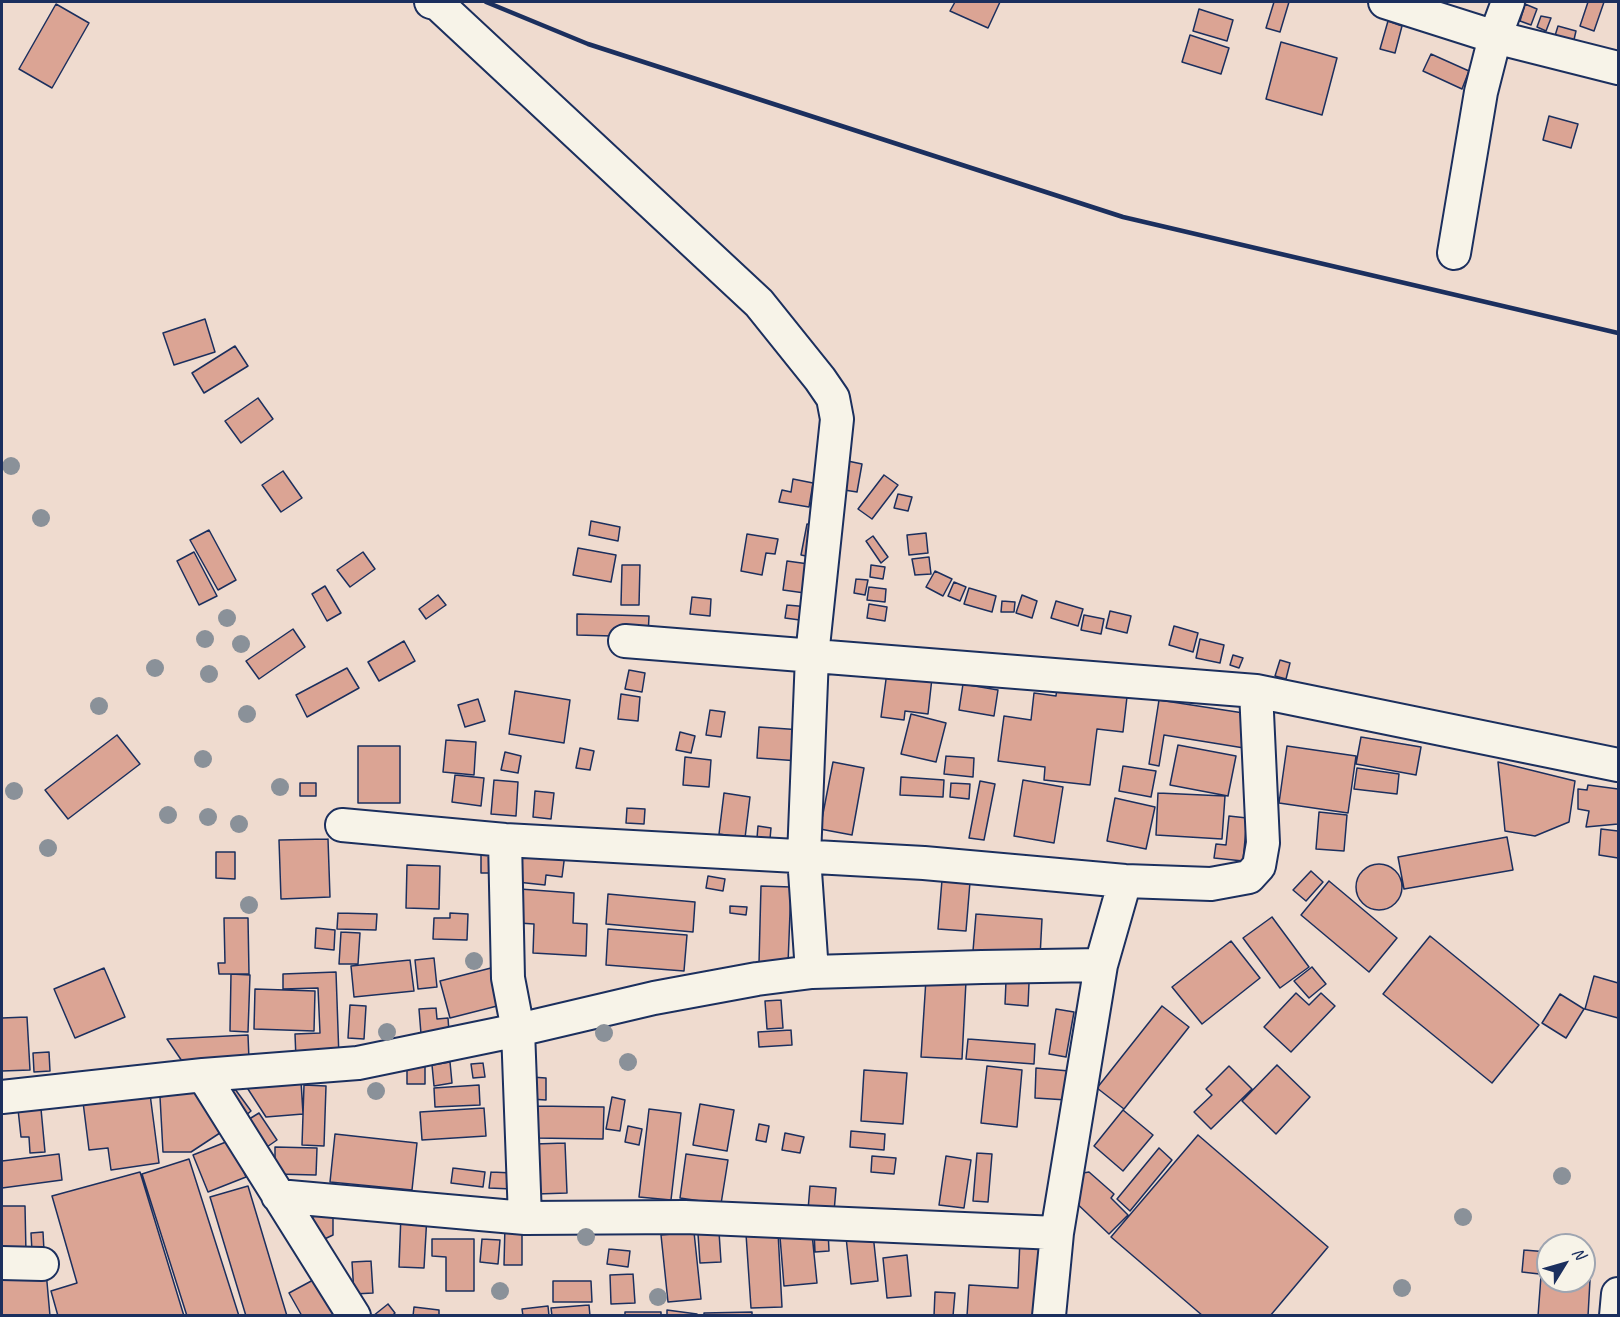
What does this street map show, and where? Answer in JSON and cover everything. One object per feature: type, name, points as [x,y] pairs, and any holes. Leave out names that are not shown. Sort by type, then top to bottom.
[{"type":"street","points":[[431,2],[438,4],[759,303],[833,398],[837,419],[812,656],[804,856],[812,972]]},
{"type":"street","points":[[1385,2],[1495,37],[1618,68]]},
{"type":"street","points":[[1454,254],[1481,92],[1495,37],[1508,2]]},
{"type":"street","points":[[625,641],[1256,691],[1618,765]]},
{"type":"street","points":[[342,825],[505,840],[924,863],[1125,881],[1211,884],[1249,877],[1259,866],[1263,843],[1256,691]]},
{"type":"street","points":[[505,840],[508,978],[518,1030],[525,1218]]},
{"type":"street","points":[[1049,1316],[1057,1233],[1101,965],[1125,881]]},
{"type":"street","points":[[2,1096],[203,1075],[358,1063],[518,1030],[654,998],[757,979],[812,972],[982,966],[1101,965]]},
{"type":"street","points":[[203,1075],[354,1316]]},
{"type":"street","points":[[278,1196],[525,1218],[685,1217],[1057,1233]]},
{"type":"street","points":[[2,1263],[42,1264]]},
{"type":"street","points":[[1616,1316],[1618,1294]]},
{"type":"building","points":[[955,2],[1000,2],[988,28],[950,11]]},
{"type":"building","points":[[1274,2],[1289,2],[1280,32],[1266,28]]},
{"type":"building","points":[[1588,2],[1604,2],[1594,31],[1580,26]]},
{"type":"building","points":[[56,4],[89,23],[52,88],[19,69]]},
{"type":"building","points":[[1525,4],[1537,9],[1531,25],[1520,21]]},
{"type":"building","points":[[1199,9],[1233,20],[1227,41],[1193,31]]},
{"type":"building","points":[[1541,16],[1551,18],[1546,31],[1537,27]]},
{"type":"building","points":[[1388,21],[1402,26],[1395,53],[1380,49]]},
{"type":"building","points":[[1558,26],[1576,31],[1573,44],[1554,39]]},
{"type":"building","points":[[1190,35],[1229,48],[1221,74],[1182,62]]},
{"type":"building","points":[[1281,42],[1337,58],[1322,115],[1266,99]]},
{"type":"building","points":[[1431,54],[1469,71],[1462,89],[1423,71]]},
{"type":"building","points":[[1549,116],[1578,124],[1571,148],[1543,140]]},
{"type":"building","points":[[205,319],[215,352],[174,365],[163,333]]},
{"type":"building","points":[[235,346],[248,366],[204,393],[192,373]]},
{"type":"building","points":[[258,398],[273,419],[241,443],[225,421]]},
{"type":"building","points":[[843,460],[862,464],[857,492],[838,489]]},
{"type":"building","points":[[283,471],[302,498],[281,512],[262,485]]},
{"type":"building","points":[[884,475],[898,485],[872,519],[858,509]]},
{"type":"building","points":[[793,479],[813,483],[809,507],[779,502],[782,490],[791,492]]},
{"type":"building","points":[[898,494],[912,497],[908,511],[894,508]]},
{"type":"building","points":[[591,521],[620,527],[618,541],[589,535]]},
{"type":"building","points":[[807,524],[822,527],[816,558],[801,555]]},
{"type":"building","points":[[209,530],[236,580],[218,590],[190,540]]},
{"type":"building","points":[[926,533],[928,553],[909,555],[907,535]]},
{"type":"building","points":[[747,534],[778,539],[775,554],[766,553],[762,575],[741,571]]},
{"type":"building","points":[[873,536],[888,557],[881,563],[866,541]]},
{"type":"building","points":[[578,548],[616,555],[611,582],[573,575]]},
{"type":"building","points":[[194,552],[217,596],[199,605],[177,561]]},
{"type":"building","points":[[363,552],[375,569],[350,587],[337,570]]},
{"type":"building","points":[[929,557],[931,574],[915,575],[912,559]]},
{"type":"building","points":[[787,561],[816,565],[812,594],[783,590]]},
{"type":"building","points":[[622,565],[640,565],[639,605],[621,605]]},
{"type":"building","points":[[871,565],[885,567],[883,579],[870,577]]},
{"type":"building","points":[[935,571],[952,579],[943,596],[926,587]]},
{"type":"building","points":[[856,579],[868,580],[865,595],[854,593]]},
{"type":"building","points":[[954,582],[966,587],[960,601],[948,596]]},
{"type":"building","points":[[325,586],[341,613],[327,621],[312,594]]},
{"type":"building","points":[[869,587],[886,589],[885,602],[867,600]]},
{"type":"building","points":[[969,588],[996,596],[992,612],[964,604]]},
{"type":"building","points":[[438,595],[446,605],[426,619],[419,609]]},
{"type":"building","points":[[1022,595],[1037,601],[1032,618],[1016,613]]},
{"type":"building","points":[[692,597],[711,599],[710,616],[690,614]]},
{"type":"building","points":[[1002,601],[1015,602],[1014,612],[1001,612]]},
{"type":"building","points":[[1056,601],[1083,609],[1078,626],[1051,618]]},
{"type":"building","points":[[869,604],[887,607],[885,621],[867,618]]},
{"type":"building","points":[[787,605],[809,607],[807,621],[785,618]]},
{"type":"building","points":[[1110,611],[1131,616],[1127,633],[1106,628]]},
{"type":"building","points":[[577,614],[649,616],[648,637],[577,635]]},
{"type":"building","points":[[1084,615],[1104,619],[1101,634],[1081,630]]},
{"type":"building","points":[[1174,626],[1198,633],[1193,652],[1169,645]]},
{"type":"building","points":[[293,629],[305,647],[259,679],[246,661]]},
{"type":"building","points":[[1200,639],[1224,645],[1220,663],[1196,658]]},
{"type":"building","points":[[404,641],[415,661],[379,681],[368,662]]},
{"type":"building","points":[[1233,655],[1243,658],[1239,668],[1230,665]]},
{"type":"building","points":[[1280,660],[1290,663],[1286,679],[1275,676]]},
{"type":"building","points":[[347,668],[359,688],[307,717],[296,695]]},
{"type":"building","points":[[629,670],[645,673],[642,692],[625,689]]},
{"type":"building","points":[[887,672],[932,678],[928,714],[905,711],[904,720],[881,717]]},
{"type":"building","points":[[1058,679],[1128,688],[1123,732],[1097,729],[1090,785],[1044,780],[1045,767],[998,761],[1004,716],[1031,720],[1034,693],[1056,696]]},
{"type":"building","points":[[963,684],[998,690],[994,716],[959,710]]},
{"type":"building","points":[[515,691],[570,700],[564,743],[509,734]]},
{"type":"building","points":[[621,694],[640,697],[638,721],[618,719]]},
{"type":"building","points":[[478,699],[485,721],[465,727],[458,705]]},
{"type":"building","points":[[1159,700],[1250,714],[1244,748],[1164,735],[1159,766],[1149,764]]},
{"type":"building","points":[[710,710],[725,712],[721,737],[706,735]]},
{"type":"building","points":[[911,714],[946,723],[936,762],[901,754]]},
{"type":"building","points":[[759,727],[802,730],[799,761],[757,758]]},
{"type":"building","points":[[680,732],[695,736],[691,753],[676,750]]},
{"type":"building","points":[[117,735],[140,764],[68,819],[45,790]]},
{"type":"building","points":[[1361,737],[1421,747],[1416,775],[1356,764]]},
{"type":"building","points":[[446,740],[476,742],[474,775],[443,772]]},
{"type":"building","points":[[1178,745],[1236,756],[1228,796],[1170,785]]},
{"type":"building","points":[[358,746],[400,746],[400,803],[358,803]]},
{"type":"building","points":[[1287,746],[1356,756],[1348,813],[1279,803]]},
{"type":"building","points":[[580,748],[594,751],[590,770],[576,768]]},
{"type":"building","points":[[505,752],[521,756],[518,773],[501,770]]},
{"type":"building","points":[[946,756],[974,758],[973,777],[944,774]]},
{"type":"building","points":[[685,757],[711,760],[709,787],[683,785]]},
{"type":"building","points":[[833,762],[864,768],[852,835],[820,829]]},
{"type":"building","points":[[1498,762],[1575,781],[1569,822],[1535,836],[1505,831]]},
{"type":"building","points":[[1123,766],[1156,771],[1151,797],[1119,791]]},
{"type":"building","points":[[1357,768],[1399,774],[1397,794],[1354,789]]},
{"type":"building","points":[[455,775],[484,778],[481,806],[452,802]]},
{"type":"building","points":[[901,777],[944,780],[943,797],[900,795]]},
{"type":"building","points":[[494,780],[518,782],[516,816],[491,814]]},
{"type":"building","points":[[1023,780],[1063,787],[1054,843],[1014,836]]},
{"type":"building","points":[[980,781],[995,784],[984,840],[969,838]]},
{"type":"building","points":[[300,783],[316,783],[316,796],[300,796]]},
{"type":"building","points":[[951,783],[970,784],[969,799],[950,797]]},
{"type":"building","points":[[1588,785],[1618,789],[1618,824],[1586,827],[1589,811],[1578,809],[1578,789],[1587,790]]},
{"type":"building","points":[[535,791],[554,793],[551,819],[533,817]]},
{"type":"building","points":[[724,793],[750,797],[745,838],[719,834]]},
{"type":"building","points":[[1158,793],[1225,796],[1222,839],[1156,835]]},
{"type":"building","points":[[1115,798],[1155,807],[1146,849],[1107,841]]},
{"type":"building","points":[[627,808],[645,809],[644,824],[626,823]]},
{"type":"building","points":[[1319,812],[1347,815],[1344,851],[1316,849]]},
{"type":"building","points":[[1229,816],[1247,818],[1243,861],[1214,858],[1216,844],[1226,845]]},
{"type":"building","points":[[758,826],[771,828],[770,839],[757,838]]},
{"type":"building","points":[[1601,829],[1618,831],[1618,858],[1599,855]]},
{"type":"building","points":[[1507,837],[1513,870],[1404,889],[1398,857]]},
{"type":"building","points":[[328,839],[330,897],[281,899],[279,840]]},
{"type":"building","points":[[521,841],[566,846],[562,877],[546,875],[545,885],[517,882]]},
{"type":"building","points":[[481,848],[496,848],[496,873],[481,873]]},
{"type":"building","points":[[216,852],[235,852],[235,879],[216,878]]},
{"type":"building","points":[[1379,864],[1395,871],[1402,887],[1395,903],[1379,910],[1363,903],[1356,887],[1363,871]]},
{"type":"building","points":[[407,865],[440,866],[439,909],[406,908]]},
{"type":"building","points":[[1311,871],[1323,882],[1306,901],[1293,890]]},
{"type":"building","points":[[708,876],[725,879],[723,891],[706,888]]},
{"type":"building","points":[[942,880],[970,882],[966,931],[938,929]]},
{"type":"building","points":[[1329,881],[1397,938],[1369,972],[1301,915]]},
{"type":"building","points":[[761,886],[791,887],[788,964],[759,963]]},
{"type":"building","points":[[520,889],[574,893],[573,923],[587,924],[586,956],[533,953],[534,924],[519,923]]},
{"type":"building","points":[[608,894],[695,902],[693,932],[606,924]]},
{"type":"building","points":[[730,906],[747,907],[746,915],[730,913]]},
{"type":"building","points":[[338,913],[377,914],[376,930],[337,929]]},
{"type":"building","points":[[450,913],[468,914],[467,940],[433,939],[434,918],[450,918]]},
{"type":"building","points":[[976,914],[1042,919],[1040,957],[973,951]]},
{"type":"building","points":[[1272,917],[1309,967],[1280,988],[1243,938]]},
{"type":"building","points":[[224,918],[248,918],[249,974],[219,974],[218,963],[225,963]]},
{"type":"building","points":[[316,928],[335,930],[334,950],[315,948]]},
{"type":"building","points":[[608,929],[687,935],[684,971],[606,965]]},
{"type":"building","points":[[341,932],[360,933],[358,964],[339,964]]},
{"type":"building","points":[[1430,936],[1539,1025],[1492,1083],[1383,994]]},
{"type":"building","points":[[1231,941],[1260,978],[1202,1024],[1172,987]]},
{"type":"building","points":[[434,958],[437,987],[418,989],[415,960]]},
{"type":"building","points":[[410,960],[414,991],[354,997],[351,966]]},
{"type":"building","points":[[1312,967],[1326,984],[1309,998],[1294,981]]},
{"type":"building","points":[[104,968],[125,1017],[75,1038],[54,989]]},
{"type":"building","points":[[491,968],[501,1005],[450,1018],[440,981]]},
{"type":"building","points":[[336,972],[339,1058],[296,1059],[295,1034],[320,1033],[318,988],[283,989],[283,974]]},
{"type":"building","points":[[231,974],[250,975],[248,1032],[230,1031]]},
{"type":"building","points":[[1594,976],[1618,983],[1618,1018],[1585,1009]]},
{"type":"building","points":[[926,979],[966,981],[962,1059],[921,1057]]},
{"type":"building","points":[[1006,981],[1029,983],[1028,1006],[1005,1004]]},
{"type":"building","points":[[255,989],[315,991],[314,1031],[254,1029]]},
{"type":"building","points":[[1296,993],[1309,1005],[1321,993],[1335,1006],[1291,1052],[1264,1027]]},
{"type":"building","points":[[1560,994],[1584,1009],[1566,1038],[1542,1023]]},
{"type":"building","points":[[781,1000],[783,1028],[767,1029],[765,1001]]},
{"type":"building","points":[[350,1005],[366,1006],[364,1039],[348,1038]]},
{"type":"building","points":[[1162,1006],[1189,1027],[1124,1109],[1097,1088]]},
{"type":"building","points":[[436,1008],[437,1019],[448,1018],[449,1032],[421,1034],[419,1009]]},
{"type":"building","points":[[1056,1009],[1074,1012],[1066,1057],[1049,1054]]},
{"type":"building","points":[[27,1017],[30,1070],[2,1071],[2,1018]]},
{"type":"building","points":[[791,1030],[792,1045],[759,1047],[758,1032]]},
{"type":"building","points":[[248,1035],[249,1060],[184,1064],[167,1039]]},
{"type":"building","points":[[968,1039],[1035,1044],[1034,1064],[966,1059]]},
{"type":"building","points":[[49,1052],[50,1071],[34,1072],[33,1053]]},
{"type":"building","points":[[425,1056],[425,1084],[407,1084],[407,1057]]},
{"type":"building","points":[[450,1062],[452,1083],[434,1086],[432,1065]]},
{"type":"building","points":[[483,1063],[485,1077],[473,1078],[471,1064]]},
{"type":"building","points":[[1277,1065],[1310,1097],[1276,1134],[1242,1101]]},
{"type":"building","points":[[987,1066],[1022,1070],[1017,1127],[981,1123]]},
{"type":"building","points":[[1229,1066],[1252,1089],[1211,1129],[1194,1112],[1212,1095],[1206,1089]]},
{"type":"building","points":[[1036,1068],[1069,1071],[1067,1100],[1035,1098]]},
{"type":"building","points":[[864,1070],[907,1073],[903,1124],[861,1121]]},
{"type":"building","points":[[531,1077],[546,1078],[546,1100],[530,1099]]},
{"type":"building","points":[[301,1081],[303,1114],[266,1117],[246,1086]]},
{"type":"building","points":[[304,1085],[326,1086],[324,1146],[302,1145]]},
{"type":"building","points":[[479,1085],[480,1105],[435,1107],[434,1088]]},
{"type":"building","points":[[208,1086],[229,1127],[191,1152],[163,1152],[160,1097]]},
{"type":"building","points":[[235,1089],[251,1111],[244,1117],[227,1095]]},
{"type":"building","points":[[82,1094],[150,1094],[159,1163],[111,1170],[108,1148],[89,1150]]},
{"type":"building","points":[[612,1097],[625,1100],[620,1131],[606,1129]]},
{"type":"building","points":[[40,1098],[45,1152],[30,1153],[29,1137],[21,1137],[17,1100]]},
{"type":"building","points":[[700,1104],[734,1110],[727,1151],[693,1145]]},
{"type":"building","points":[[535,1106],[604,1107],[603,1139],[534,1138]]},
{"type":"building","points":[[484,1108],[486,1136],[422,1140],[420,1112]]},
{"type":"building","points":[[649,1109],[681,1113],[671,1200],[639,1197]]},
{"type":"building","points":[[1123,1110],[1153,1135],[1123,1171],[1094,1146]]},
{"type":"building","points":[[259,1113],[277,1140],[264,1149],[246,1121]]},
{"type":"building","points":[[759,1124],[769,1126],[766,1142],[756,1140]]},
{"type":"building","points":[[628,1126],[642,1129],[639,1145],[625,1142]]},
{"type":"building","points":[[851,1131],[885,1134],[884,1150],[850,1147]]},
{"type":"building","points":[[785,1133],[804,1137],[800,1153],[782,1150]]},
{"type":"building","points":[[335,1134],[417,1143],[412,1190],[330,1182]]},
{"type":"building","points":[[1198,1135],[1328,1247],[1270,1316],[1203,1316],[1111,1237]]},
{"type":"building","points":[[231,1140],[246,1177],[208,1192],[193,1155]]},
{"type":"building","points":[[565,1143],[567,1193],[537,1194],[535,1144]]},
{"type":"building","points":[[275,1147],[317,1148],[316,1175],[275,1174]]},
{"type":"building","points":[[1159,1148],[1172,1160],[1130,1211],[1117,1199]]},
{"type":"building","points":[[977,1153],[992,1154],[988,1202],[973,1201]]},
{"type":"building","points":[[59,1154],[62,1180],[2,1188],[2,1161]]},
{"type":"building","points":[[686,1154],[728,1160],[721,1204],[680,1198]]},
{"type":"building","points":[[872,1156],[896,1158],[894,1174],[871,1172]]},
{"type":"building","points":[[946,1156],[971,1160],[964,1208],[939,1205]]},
{"type":"building","points":[[189,1159],[239,1316],[187,1316],[142,1174]]},
{"type":"building","points":[[453,1168],[485,1172],[483,1187],[451,1183]]},
{"type":"building","points":[[140,1172],[184,1316],[58,1316],[51,1291],[77,1283],[52,1196]]},
{"type":"building","points":[[491,1172],[513,1173],[512,1189],[489,1188]]},
{"type":"building","points":[[1089,1172],[1114,1194],[1111,1198],[1128,1215],[1109,1234],[1071,1198],[1077,1174]]},
{"type":"building","points":[[248,1186],[287,1316],[246,1316],[210,1197]]},
{"type":"building","points":[[810,1186],[836,1188],[834,1212],[808,1210]]},
{"type":"building","points":[[2,1206],[25,1206],[26,1254],[2,1254]]},
{"type":"building","points":[[304,1207],[333,1209],[333,1235],[316,1243]]},
{"type":"building","points":[[401,1214],[427,1215],[424,1268],[399,1267]]},
{"type":"building","points":[[505,1224],[522,1225],[522,1265],[504,1265]]},
{"type":"building","points":[[828,1230],[829,1251],[815,1252],[814,1231]]},
{"type":"building","points":[[43,1232],[44,1251],[32,1252],[31,1233]]},
{"type":"building","points":[[694,1232],[701,1299],[668,1302],[661,1235]]},
{"type":"building","points":[[719,1232],[721,1262],[700,1263],[698,1234]]},
{"type":"building","points":[[778,1232],[782,1307],[751,1308],[746,1234]]},
{"type":"building","points":[[812,1234],[817,1283],[784,1286],[780,1237]]},
{"type":"building","points":[[873,1234],[878,1281],[851,1284],[846,1237]]},
{"type":"building","points":[[432,1239],[474,1239],[474,1291],[446,1291],[446,1257],[432,1256]]},
{"type":"building","points":[[482,1239],[500,1240],[498,1264],[480,1262]]},
{"type":"building","points":[[1020,1239],[1047,1241],[1042,1316],[967,1316],[969,1285],[1018,1288]]},
{"type":"building","points":[[609,1249],[630,1251],[628,1267],[607,1264]]},
{"type":"building","points":[[1524,1250],[1536,1251],[1536,1274],[1522,1272]]},
{"type":"building","points":[[907,1255],[911,1296],[887,1298],[883,1258]]},
{"type":"building","points":[[371,1261],[373,1293],[354,1294],[352,1262]]},
{"type":"building","points":[[46,1271],[50,1316],[2,1316],[2,1275]]},
{"type":"building","points":[[633,1274],[635,1303],[611,1304],[610,1275]]},
{"type":"building","points":[[315,1279],[336,1316],[302,1316],[289,1293]]},
{"type":"building","points":[[553,1281],[591,1281],[592,1302],[553,1302]]},
{"type":"building","points":[[935,1292],[955,1293],[953,1316],[934,1316]]},
{"type":"building","points":[[1540,1293],[1589,1293],[1588,1316],[1538,1316]]},
{"type":"building","points":[[388,1304],[395,1313],[392,1316],[373,1316]]},
{"type":"building","points":[[589,1305],[590,1316],[552,1316],[551,1308]]},
{"type":"building","points":[[548,1306],[549,1316],[523,1316],[522,1309]]},
{"type":"building","points":[[414,1307],[439,1310],[439,1316],[413,1316]]},
{"type":"building","points":[[667,1310],[697,1314],[697,1316],[667,1316]]},
{"type":"building","points":[[625,1312],[661,1312],[661,1316],[625,1316]]},
{"type":"building","points":[[752,1312],[752,1316],[704,1316],[704,1313]]},
{"type":"railway","points":[[486,2],[588,44],[1123,217],[1618,333]]}]
